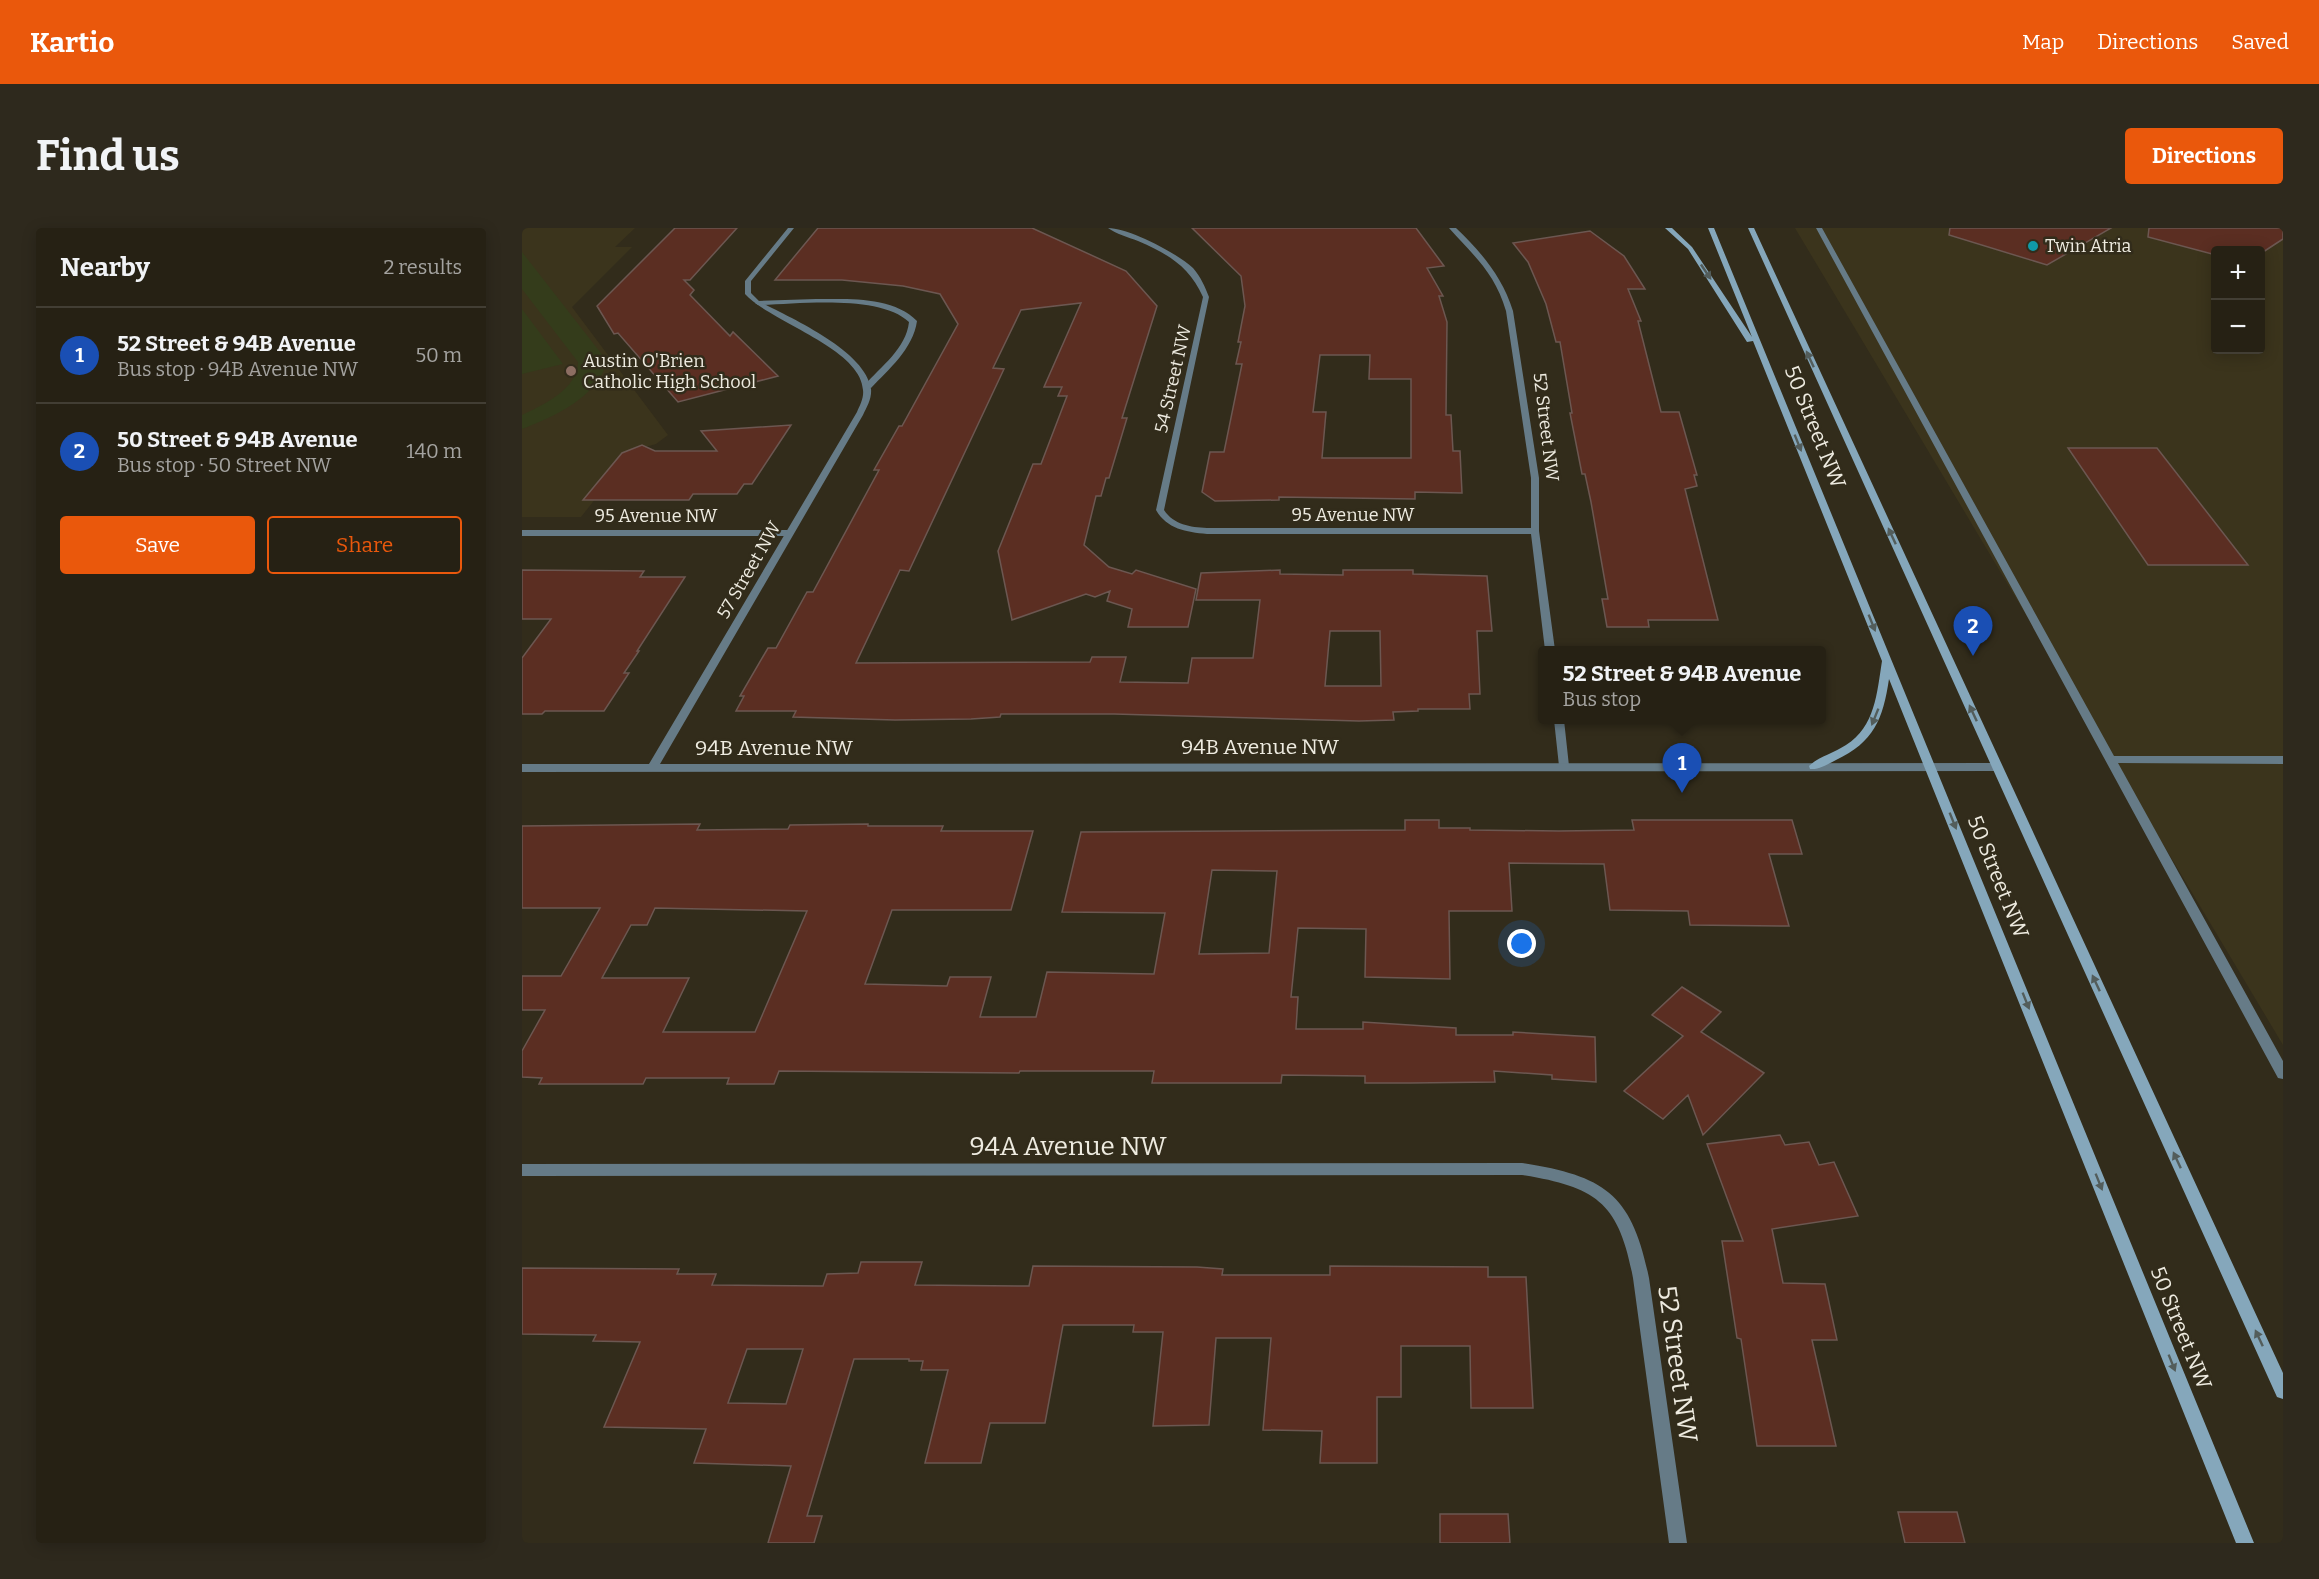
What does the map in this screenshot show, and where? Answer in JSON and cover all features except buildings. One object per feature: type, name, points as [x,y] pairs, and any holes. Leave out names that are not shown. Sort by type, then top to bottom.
[{"type":"main road","points":[[1668,228],[1690,248],[1768,369]]},
{"type":"main road","name":"50 Street NW","points":[[1711,228],[2245,1543]]},
{"type":"main road","points":[[1745,228],[1755,238]]},
{"type":"main road","name":"50 Street NW","points":[[1751,228],[2283,1391]]},
{"type":"main road","points":[[1814,766],[1843,753],[1866,737],[1877,715],[1887,660]]},
{"type":"street","points":[[791,228],[748,281],[748,294],[758,303],[849,358],[861,371],[867,386]]},
{"type":"street","name":"54 Street NW","points":[[1111,228],[1166,252],[1190,267],[1198,277],[1206,297],[1160,510],[1163,517],[1172,524]]},
{"type":"street","name":"52 Street NW","points":[[1452,228],[1485,261],[1502,288],[1509,307],[1529,442],[1537,516],[1535,531],[1549,646]]},
{"type":"street","points":[[1819,228],[1916,409],[2112,759],[2283,1074]]},
{"type":"street","name":"57 Street NW","points":[[652,768],[859,415],[867,386],[894,359],[912,330],[913,321],[906,313],[871,303],[758,303]]},
{"type":"street","name":"95 Avenue NW","points":[[1172,524],[1207,531],[1535,531]]},
{"type":"street","name":"95 Avenue NW","points":[[522,533],[790,533]]},
{"type":"street","points":[[1559,724],[1564,766]]},
{"type":"street","points":[[2112,759],[2283,760]]},
{"type":"street","name":"94B Avenue NW","points":[[522,768],[1997,766]]},
{"type":"street","name":"94A Avenue NW","points":[[522,1170],[1522,1169],[1548,1173],[1581,1183],[1607,1199]]},
{"type":"street","name":"52 Street NW","points":[[1607,1199],[1621,1214],[1638,1264],[1678,1543]]},
{"type":"shaded area","name":"Austin O'Brien Catholic High School","points":[[522,228],[635,228],[615,247],[632,247],[572,307],[668,435],[656,444],[634,450],[581,517],[522,517]]},
{"type":"shaded area","points":[[1795,228],[2283,228],[2283,1045]]},
{"type":"green space","points":[[522,252],[607,361],[595,385],[585,395],[561,411],[522,429],[522,415],[549,401],[566,388],[576,372],[578,362],[522,289]]},
{"type":"green space","points":[[522,309],[563,364],[522,374]]},
{"type":"place","name":"Twin Atria","points":[[2033,246]]},
{"type":"place","name":"Austin O'Brien Catholic High School","points":[[571,371]]},
{"type":"place","name":"50 Street & 94B Avenue","points":[[1973,656]]},
{"type":"place","name":"52 Street & 94B Avenue","points":[[1682,793]]}]
